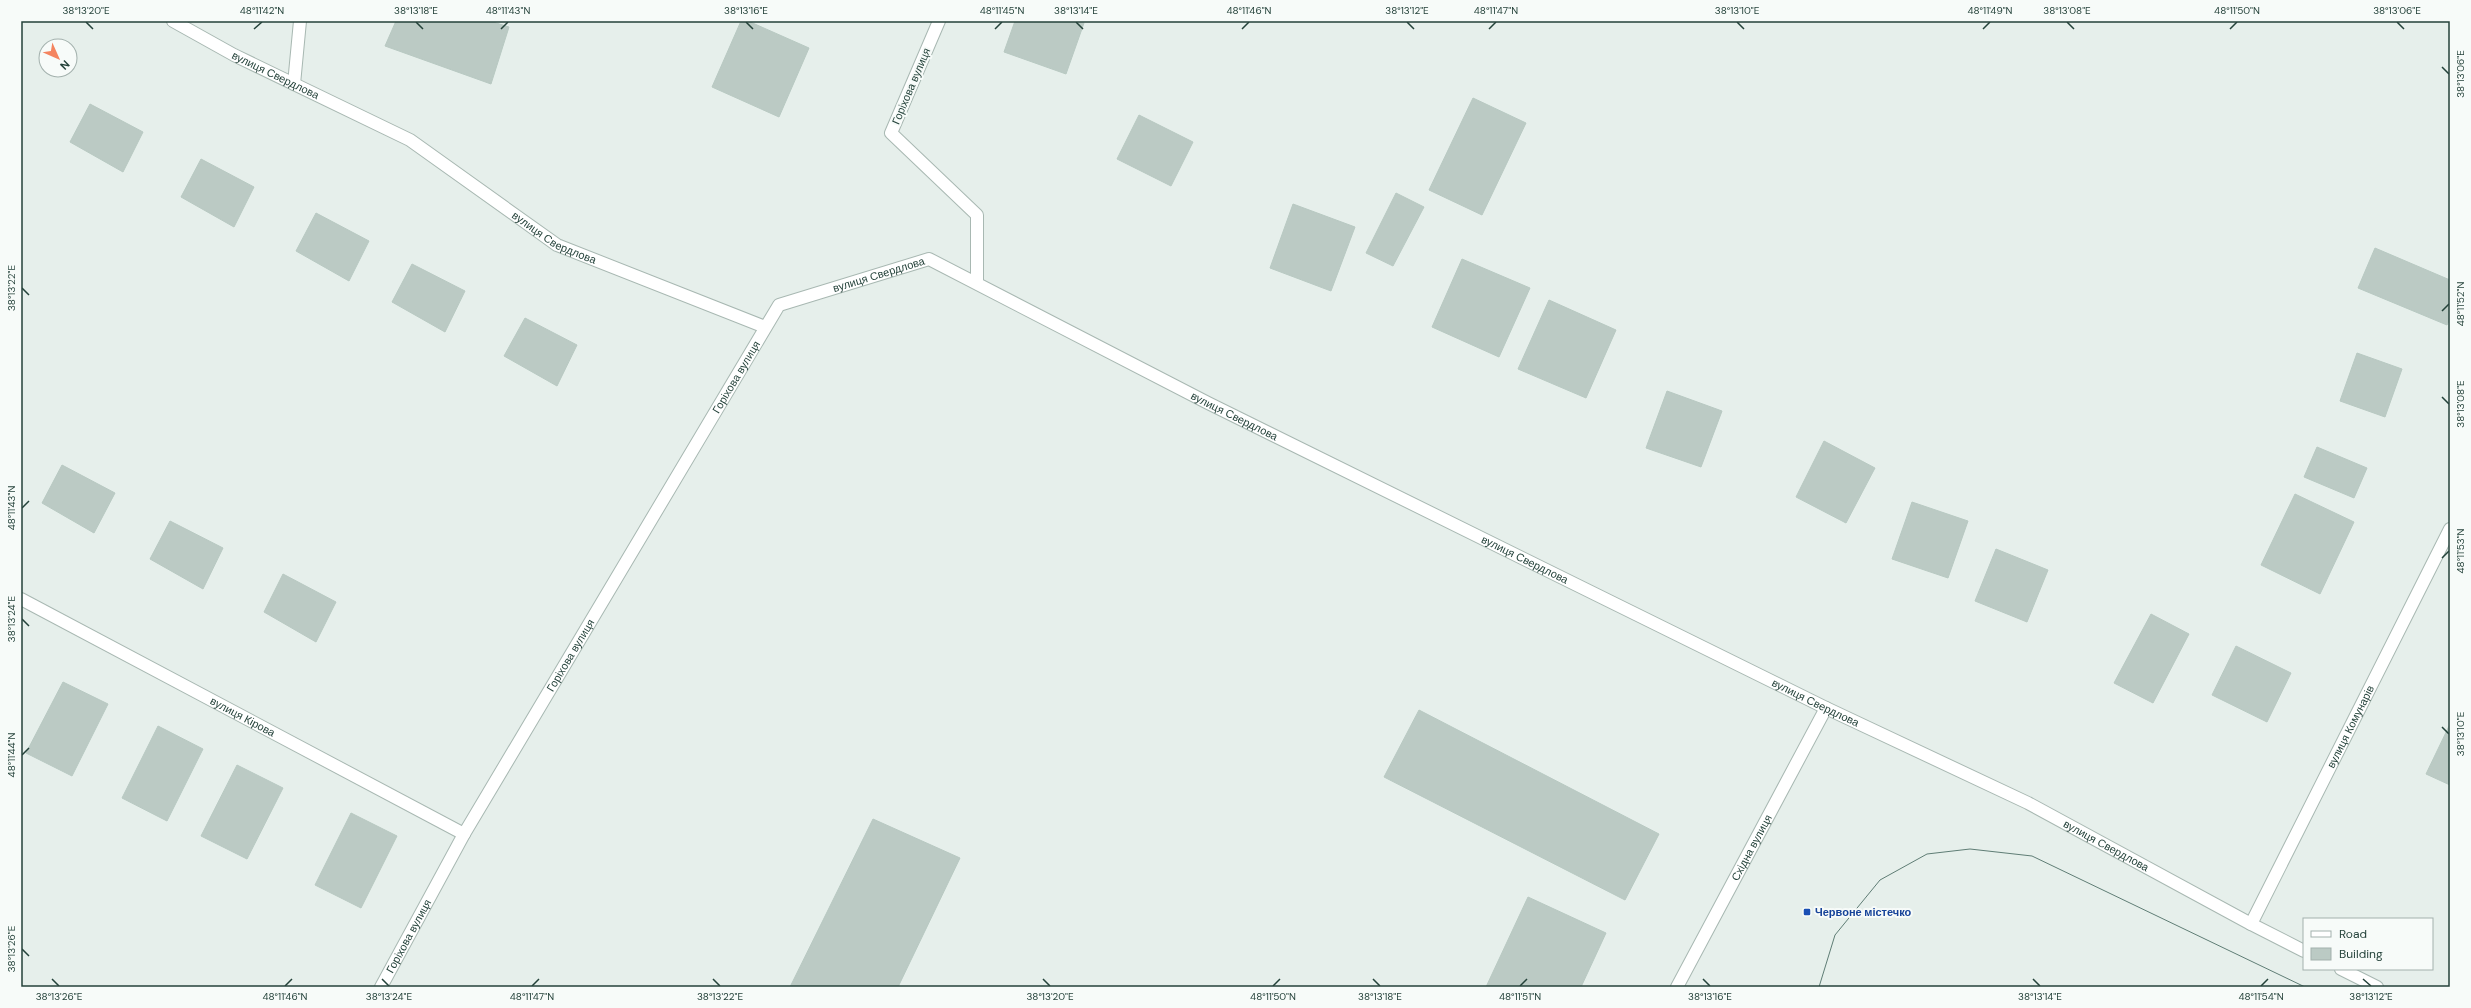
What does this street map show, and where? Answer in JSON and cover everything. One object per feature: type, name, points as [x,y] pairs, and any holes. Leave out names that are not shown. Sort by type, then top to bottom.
[{"type":"street","name":"вулиця Свердлова","points":[[173,21],[234,55],[410,140],[557,245],[765,327],[779,304],[929,260],[977,283],[1208,403],[1826,708],[2028,803],[2251,924],[2303,950]]},
{"type":"street","points":[[294,84],[300,21]]},
{"type":"street","name":"Горіхова вулиця","points":[[940,21],[891,133],[977,215],[977,283]]},
{"type":"street","name":"Горіхова вулиця","points":[[382,987],[464,834],[765,327]]},
{"type":"street","name":"вулиця Комунарів","points":[[2251,924],[2450,529]]},
{"type":"street","name":"вулиця Кірова","points":[[21,599],[464,834]]},
{"type":"street","name":"Східна вулиця","points":[[1677,987],[1826,708]]},
{"type":"street","points":[[2343,970],[2377,987]]},
{"type":"building","points":[[396,21],[490,21],[509,27],[491,84],[385,46]]},
{"type":"building","points":[[741,21],[748,21],[809,48],[779,117],[712,87]]},
{"type":"building","points":[[1015,21],[1084,23],[1066,74],[1004,52]]},
{"type":"building","points":[[1473,98],[1526,123],[1482,215],[1429,190]]},
{"type":"building","points":[[90,104],[143,132],[123,172],[70,142]]},
{"type":"building","points":[[1139,115],[1193,142],[1171,186],[1117,159]]},
{"type":"building","points":[[201,159],[254,187],[234,227],[181,197]]},
{"type":"building","points":[[1396,193],[1424,207],[1393,266],[1366,253]]},
{"type":"building","points":[[1293,204],[1355,227],[1331,291],[1270,268]]},
{"type":"building","points":[[316,213],[369,241],[349,281],[296,251]]},
{"type":"building","points":[[2375,248],[2450,280],[2450,319],[2447,325],[2358,288]]},
{"type":"building","points":[[1462,259],[1530,288],[1499,357],[1432,327]]},
{"type":"building","points":[[412,264],[465,291],[445,332],[392,302]]},
{"type":"building","points":[[1549,300],[1616,330],[1586,398],[1518,369]]},
{"type":"building","points":[[525,318],[577,345],[557,386],[504,356]]},
{"type":"building","points":[[2357,353],[2402,369],[2385,417],[2340,401]]},
{"type":"building","points":[[1667,391],[1722,411],[1701,467],[1646,448]]},
{"type":"building","points":[[1824,441],[1875,468],[1846,523],[1796,497]]},
{"type":"building","points":[[2317,447],[2367,468],[2354,498],[2304,477]]},
{"type":"building","points":[[62,465],[115,493],[94,533],[42,503]]},
{"type":"building","points":[[2295,494],[2354,522],[2320,594],[2261,565]]},
{"type":"building","points":[[1912,502],[1968,521],[1948,578],[1892,559]]},
{"type":"building","points":[[170,521],[223,548],[203,589],[150,559]]},
{"type":"building","points":[[1996,549],[2048,570],[2027,622],[1975,601]]},
{"type":"building","points":[[283,574],[336,602],[316,642],[264,612]]},
{"type":"building","points":[[2151,614],[2189,634],[2153,703],[2114,683]]},
{"type":"building","points":[[2236,646],[2291,673],[2267,722],[2212,695]]},
{"type":"building","points":[[63,682],[108,704],[72,776],[26,753]]},
{"type":"building","points":[[1419,710],[1659,834],[1625,900],[1384,777]]},
{"type":"building","points":[[2450,724],[2450,785],[2426,774]]},
{"type":"building","points":[[158,726],[203,749],[167,821],[122,798]]},
{"type":"building","points":[[237,765],[283,788],[247,859],[201,836]]},
{"type":"building","points":[[351,813],[397,836],[361,908],[315,885]]},
{"type":"building","points":[[873,819],[960,858],[898,987],[790,987]]},
{"type":"building","points":[[1528,897],[1606,933],[1581,987],[1486,987]]},
{"type":"tram line","points":[[1819,987],[1835,935],[1880,880],[1927,854],[1970,849],[2032,856],[2305,987]]},
{"type":"place","name":"Червоне містечко","points":[[1807,912]]}]
